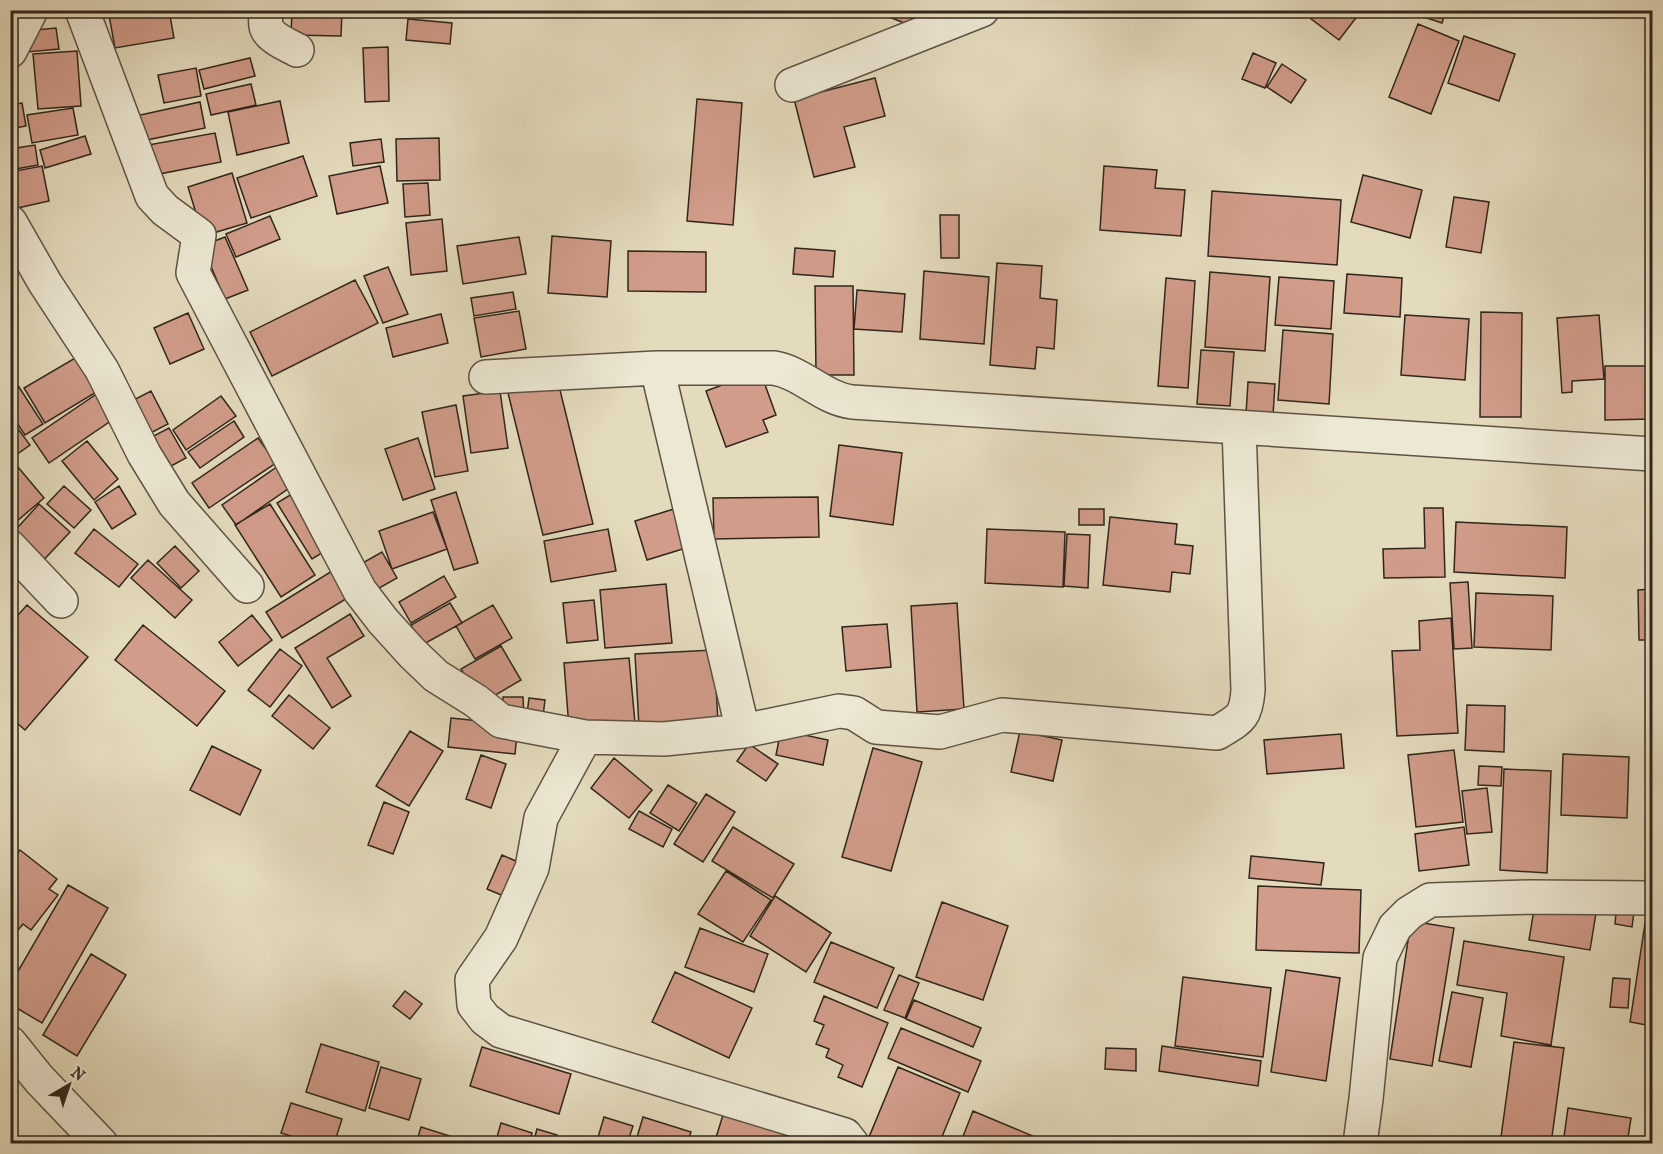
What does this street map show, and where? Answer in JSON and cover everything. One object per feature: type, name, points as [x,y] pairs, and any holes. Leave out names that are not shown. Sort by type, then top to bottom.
[{"type":"street","points":[[10,51],[31,10]]},
{"type":"street","points":[[82,10],[152,196],[165,210],[199,235],[193,273],[360,591],[383,621],[436,676],[476,701],[501,721],[585,737],[664,740],[743,731],[839,711],[854,713],[876,727],[940,732],[1002,715],[1217,733],[1234,722],[1246,710],[1248,690],[1239,427]]},
{"type":"street","points":[[266,10],[266,27],[269,31],[297,50]]},
{"type":"street","points":[[792,85],[982,10]]},
{"type":"street","points":[[10,222],[45,283],[102,370],[144,454],[174,502],[247,586]]},
{"type":"street","points":[[657,368],[743,731]]},
{"type":"street","points":[[486,376],[657,368],[783,369],[828,395],[852,402],[1653,454]]},
{"type":"street","points":[[10,547],[61,601]]},
{"type":"street","points":[[585,737],[542,818],[532,868],[501,938],[472,981],[474,1005],[485,1019],[501,1031],[845,1135],[852,1143]]},
{"type":"street","points":[[1360,1143],[1380,958],[1395,927],[1409,913],[1430,900],[1530,897],[1653,898]]},
{"type":"street","points":[[10,1043],[39,1079],[101,1143]]},
{"type":"building","points":[[108,10],[169,10],[174,38],[115,48]]},
{"type":"building","points":[[292,10],[342,10],[341,36],[291,35]]},
{"type":"building","points":[[884,10],[915,10],[909,25],[882,14]]},
{"type":"building","points":[[1316,10],[1362,10],[1339,40],[1310,18]]},
{"type":"building","points":[[1403,10],[1446,10],[1442,23]]},
{"type":"building","points":[[408,19],[452,23],[450,44],[406,40]]},
{"type":"building","points":[[1418,24],[1459,41],[1431,114],[1389,97]]},
{"type":"building","points":[[56,28],[59,49],[27,52],[25,31]]},
{"type":"building","points":[[1464,36],[1515,54],[1499,101],[1448,83]]},
{"type":"building","points":[[388,47],[389,101],[365,102],[363,48]]},
{"type":"building","points":[[77,51],[81,106],[38,109],[33,54]]},
{"type":"building","points":[[1253,53],[1276,63],[1265,88],[1242,79]]},
{"type":"building","points":[[250,58],[255,76],[204,89],[199,70]]},
{"type":"building","points":[[1282,64],[1306,80],[1291,103],[1267,87]]},
{"type":"building","points":[[196,68],[201,96],[164,103],[158,75]]},
{"type":"building","points":[[875,78],[885,116],[844,127],[855,167],[814,177],[794,99]]},
{"type":"building","points":[[251,84],[256,105],[211,115],[206,94]]},
{"type":"building","points":[[697,99],[742,103],[733,225],[687,221]]},
{"type":"building","points":[[280,101],[289,143],[237,155],[228,112]]},
{"type":"building","points":[[200,102],[205,128],[137,142],[131,117]]},
{"type":"building","points":[[22,103],[26,126],[10,129],[10,105]]},
{"type":"building","points":[[73,108],[78,135],[32,143],[27,115]]},
{"type":"building","points":[[215,133],[221,162],[154,175],[148,145]]},
{"type":"building","points":[[85,136],[91,154],[45,168],[40,150]]},
{"type":"building","points":[[439,138],[440,180],[397,181],[396,139]]},
{"type":"building","points":[[381,139],[384,162],[353,166],[350,143]]},
{"type":"building","points":[[35,145],[38,165],[10,170],[10,149]]},
{"type":"building","points":[[303,156],[317,196],[251,218],[237,178]]},
{"type":"building","points":[[42,166],[49,201],[13,209],[10,198],[10,172]]},
{"type":"building","points":[[380,166],[388,203],[337,214],[329,176]]},
{"type":"building","points":[[1104,166],[1157,170],[1155,188],[1185,190],[1181,236],[1100,230]]},
{"type":"building","points":[[232,173],[247,223],[203,236],[188,187]]},
{"type":"building","points":[[1363,175],[1422,190],[1410,238],[1351,222]]},
{"type":"building","points":[[428,183],[430,215],[405,217],[403,184]]},
{"type":"building","points":[[1212,191],[1341,200],[1337,265],[1208,256]]},
{"type":"building","points":[[1454,197],[1489,202],[1481,253],[1446,247]]},
{"type":"building","points":[[940,215],[959,215],[959,258],[941,258]]},
{"type":"building","points":[[270,216],[280,239],[236,257],[226,234]]},
{"type":"building","points":[[442,219],[447,271],[411,275],[406,223]]},
{"type":"building","points":[[552,236],[611,241],[607,297],[548,293]]},
{"type":"building","points":[[225,237],[248,290],[225,299],[202,246]]},
{"type":"building","points":[[519,237],[526,274],[463,284],[457,246]]},
{"type":"building","points":[[795,248],[835,251],[833,277],[793,274]]},
{"type":"building","points":[[628,251],[706,252],[706,292],[628,291]]},
{"type":"building","points":[[997,263],[1042,266],[1040,298],[1057,300],[1054,349],[1037,347],[1035,369],[990,365]]},
{"type":"building","points":[[388,267],[408,314],[383,323],[364,276]]},
{"type":"building","points":[[924,271],[989,277],[984,344],[920,339]]},
{"type":"building","points":[[1210,272],[1270,277],[1265,351],[1205,347]]},
{"type":"building","points":[[1347,274],[1402,278],[1400,317],[1344,313]]},
{"type":"building","points":[[1279,277],[1334,281],[1331,329],[1275,325]]},
{"type":"building","points":[[1166,278],[1195,281],[1188,388],[1158,386]]},
{"type":"building","points":[[355,280],[378,323],[272,376],[250,332]]},
{"type":"building","points":[[815,286],[853,286],[854,375],[816,375]]},
{"type":"building","points":[[857,290],[905,294],[902,332],[854,329]]},
{"type":"building","points":[[513,292],[516,309],[474,316],[471,298]]},
{"type":"building","points":[[519,311],[526,349],[481,357],[474,318]]},
{"type":"building","points":[[1481,312],[1522,313],[1521,417],[1480,417]]},
{"type":"building","points":[[188,313],[204,349],[170,364],[154,328]]},
{"type":"building","points":[[441,314],[448,343],[393,357],[386,328]]},
{"type":"building","points":[[1405,315],[1469,319],[1465,380],[1401,375]]},
{"type":"building","points":[[1599,315],[1604,379],[1572,381],[1572,392],[1562,393],[1557,318]]},
{"type":"building","points":[[1283,330],[1333,334],[1329,404],[1278,400]]},
{"type":"building","points":[[1201,350],[1234,352],[1230,406],[1197,404]]},
{"type":"building","points":[[82,354],[103,388],[45,423],[24,388]]},
{"type":"building","points":[[1605,366],[1652,366],[1652,419],[1605,420]]},
{"type":"building","points":[[760,371],[776,415],[763,420],[768,432],[726,447],[706,391]]},
{"type":"building","points":[[15,381],[43,424],[25,435],[10,413],[10,383]]},
{"type":"building","points":[[558,382],[593,524],[543,535],[508,393]]},
{"type":"building","points":[[1248,382],[1275,384],[1273,415],[1246,414]]},
{"type":"building","points":[[101,391],[118,416],[49,463],[32,438]]},
{"type":"building","points":[[151,391],[168,424],[141,438],[124,405]]},
{"type":"building","points":[[500,391],[508,448],[471,453],[463,396]]},
{"type":"building","points":[[221,396],[236,416],[186,450],[173,430]]},
{"type":"building","points":[[456,405],[468,471],[435,477],[422,412]]},
{"type":"building","points":[[10,418],[30,445],[13,457],[10,454]]},
{"type":"building","points":[[234,421],[244,437],[200,468],[188,452]]},
{"type":"building","points":[[169,428],[186,458],[160,472],[144,441]]},
{"type":"building","points":[[258,438],[276,463],[209,508],[192,483]]},
{"type":"building","points":[[418,438],[435,489],[403,500],[385,449]]},
{"type":"building","points":[[87,441],[118,479],[94,500],[62,461]]},
{"type":"building","points":[[839,445],[902,453],[893,525],[830,516]]},
{"type":"building","points":[[12,460],[44,498],[10,527],[10,462]]},
{"type":"building","points":[[281,464],[295,484],[236,525],[222,505]]},
{"type":"building","points":[[64,486],[91,510],[74,528],[47,504]]},
{"type":"building","points":[[119,486],[136,514],[112,529],[95,502]]},
{"type":"building","points":[[300,489],[335,545],[312,559],[277,503]]},
{"type":"building","points":[[456,492],[478,563],[454,570],[431,500]]},
{"type":"building","points":[[818,497],[819,537],[714,539],[713,498]]},
{"type":"building","points":[[39,504],[70,532],[36,568],[10,536]]},
{"type":"building","points":[[270,504],[315,575],[281,597],[235,525]]},
{"type":"building","points":[[677,508],[689,547],[647,560],[635,521]]},
{"type":"building","points":[[1424,508],[1443,508],[1445,577],[1384,578],[1383,549],[1425,548]]},
{"type":"building","points":[[1079,509],[1104,509],[1104,525],[1079,525]]},
{"type":"building","points":[[433,512],[447,549],[392,569],[379,531]]},
{"type":"building","points":[[1110,517],[1177,524],[1175,544],[1193,546],[1190,574],[1172,572],[1170,592],[1103,585]]},
{"type":"building","points":[[1456,522],[1567,527],[1565,578],[1454,572]]},
{"type":"building","points":[[94,529],[138,564],[119,587],[75,553]]},
{"type":"building","points":[[608,529],[616,571],[551,582],[544,541]]},
{"type":"building","points":[[987,529],[1065,532],[1063,587],[985,583]]},
{"type":"building","points":[[1067,534],[1090,535],[1088,588],[1064,586]]},
{"type":"building","points":[[175,546],[199,571],[181,588],[157,563]]},
{"type":"building","points":[[382,552],[397,578],[374,591],[359,565]]},
{"type":"building","points":[[148,560],[192,600],[175,618],[131,578]]},
{"type":"building","points":[[332,571],[349,597],[282,638],[266,612]]},
{"type":"building","points":[[444,576],[456,597],[411,623],[399,602]]},
{"type":"building","points":[[1468,582],[1472,648],[1454,649],[1450,583]]},
{"type":"building","points":[[666,584],[672,643],[605,648],[600,590]]},
{"type":"building","points":[[1652,589],[1652,640],[1639,640],[1638,590]]},
{"type":"building","points":[[1476,593],[1553,596],[1551,650],[1474,647]]},
{"type":"building","points":[[594,600],[598,640],[567,643],[563,603]]},
{"type":"building","points":[[450,603],[462,623],[422,645],[411,625]]},
{"type":"building","points":[[957,603],[964,709],[917,712],[911,606]]},
{"type":"building","points":[[27,605],[88,657],[25,730],[10,717],[10,624]]},
{"type":"building","points":[[493,605],[512,638],[475,659],[456,626]]},
{"type":"building","points":[[350,614],[364,636],[327,658],[351,696],[332,708],[295,648]]},
{"type":"building","points":[[252,615],[272,640],[238,666],[219,642]]},
{"type":"building","points":[[1451,618],[1458,733],[1397,736],[1392,651],[1420,650],[1419,621]]},
{"type":"building","points":[[887,624],[891,667],[846,671],[842,627]]},
{"type":"building","points":[[143,625],[225,691],[197,726],[115,660]]},
{"type":"building","points":[[501,646],[521,680],[482,703],[461,669]]},
{"type":"building","points":[[280,649],[302,666],[270,707],[248,690]]},
{"type":"building","points":[[714,650],[718,723],[639,727],[635,654]]},
{"type":"building","points":[[629,658],[635,723],[569,728],[564,663]]},
{"type":"building","points":[[289,695],[330,728],[313,749],[272,716]]},
{"type":"building","points":[[503,697],[523,697],[524,719],[503,719]]},
{"type":"building","points":[[529,698],[545,700],[542,724],[526,722]]},
{"type":"building","points":[[1467,705],[1505,706],[1504,752],[1465,750]]},
{"type":"building","points":[[451,718],[518,725],[515,754],[448,747]]},
{"type":"building","points":[[781,730],[828,740],[823,765],[776,755]]},
{"type":"building","points":[[410,731],[443,751],[409,806],[376,786]]},
{"type":"building","points":[[1020,731],[1062,740],[1053,781],[1011,772]]},
{"type":"building","points":[[1341,734],[1344,768],[1267,774],[1264,740]]},
{"type":"building","points":[[749,744],[778,764],[766,781],[737,761]]},
{"type":"building","points":[[212,746],[261,770],[240,815],[190,790]]},
{"type":"building","points":[[873,748],[922,762],[891,871],[842,857]]},
{"type":"building","points":[[1454,750],[1463,822],[1416,827],[1408,755]]},
{"type":"building","points":[[1563,754],[1629,757],[1627,818],[1561,815]]},
{"type":"building","points":[[481,755],[506,764],[491,808],[466,799]]},
{"type":"building","points":[[614,758],[652,790],[629,818],[591,788]]},
{"type":"building","points":[[1479,766],[1502,767],[1501,786],[1478,785]]},
{"type":"building","points":[[1504,769],[1551,771],[1547,873],[1500,870]]},
{"type":"building","points":[[668,785],[697,803],[679,831],[650,813]]},
{"type":"building","points":[[1487,788],[1492,832],[1467,834],[1462,791]]},
{"type":"building","points":[[706,794],[735,812],[703,862],[674,844]]},
{"type":"building","points":[[384,802],[409,812],[393,854],[368,845]]},
{"type":"building","points":[[639,811],[672,829],[663,847],[629,829]]},
{"type":"building","points":[[733,827],[794,864],[773,898],[712,861]]},
{"type":"building","points":[[1464,827],[1469,865],[1419,871],[1415,834]]},
{"type":"building","points":[[20,850],[57,879],[49,889],[58,895],[31,930],[23,924],[10,940],[10,856],[13,858]]},
{"type":"building","points":[[502,855],[525,865],[511,899],[487,889]]},
{"type":"building","points":[[1251,856],[1324,863],[1321,885],[1249,878]]},
{"type":"building","points":[[726,871],[771,900],[743,942],[698,914]]},
{"type":"building","points":[[68,885],[108,908],[42,1023],[10,1004],[10,985]]},
{"type":"building","points":[[1258,886],[1361,890],[1359,953],[1256,950]]},
{"type":"building","points":[[775,896],[831,933],[806,972],[750,936]]},
{"type":"building","points":[[942,902],[1008,926],[983,1000],[916,977]]},
{"type":"building","points":[[1617,902],[1635,904],[1632,927],[1615,924]]},
{"type":"building","points":[[1535,903],[1596,913],[1590,950],[1529,940]]},
{"type":"building","points":[[1646,917],[1652,918],[1652,1026],[1630,1022]]},
{"type":"building","points":[[1411,921],[1454,928],[1432,1066],[1390,1059]]},
{"type":"building","points":[[700,928],[768,954],[754,992],[685,967]]},
{"type":"building","points":[[1464,941],[1564,957],[1551,1045],[1501,1036],[1507,993],[1457,985]]},
{"type":"building","points":[[831,942],[894,968],[877,1008],[814,982]]},
{"type":"building","points":[[91,954],[126,975],[77,1056],[43,1035]]},
{"type":"building","points":[[1286,970],[1340,978],[1326,1081],[1271,1072]]},
{"type":"building","points":[[675,972],[752,1008],[729,1058],[652,1022]]},
{"type":"building","points":[[899,975],[919,983],[905,1018],[884,1010]]},
{"type":"building","points":[[1183,977],[1271,988],[1263,1057],[1175,1046]]},
{"type":"building","points":[[1613,978],[1630,979],[1628,1008],[1610,1007]]},
{"type":"building","points":[[405,991],[422,1004],[410,1019],[393,1006]]},
{"type":"building","points":[[1452,992],[1483,998],[1471,1067],[1439,1061]]},
{"type":"building","points":[[824,996],[888,1023],[862,1087],[838,1077],[843,1065],[826,1057],[829,1049],[816,1044],[824,1025],[814,1021]]},
{"type":"building","points":[[914,1000],[981,1028],[973,1047],[906,1019]]},
{"type":"building","points":[[901,1028],[981,1061],[968,1092],[888,1058]]},
{"type":"building","points":[[1514,1042],[1564,1048],[1551,1144],[1501,1137]]},
{"type":"building","points":[[321,1044],[379,1062],[365,1111],[306,1092]]},
{"type":"building","points":[[1162,1046],[1261,1061],[1258,1086],[1159,1071]]},
{"type":"building","points":[[482,1047],[571,1074],[559,1114],[470,1086]]},
{"type":"building","points":[[1106,1048],[1136,1049],[1136,1071],[1105,1069]]},
{"type":"building","points":[[381,1067],[421,1079],[409,1120],[369,1108]]},
{"type":"building","points":[[898,1067],[960,1093],[939,1144],[871,1144],[867,1142]]},
{"type":"building","points":[[291,1103],[342,1119],[334,1144],[317,1144],[281,1133]]},
{"type":"building","points":[[1568,1108],[1631,1118],[1627,1144],[1563,1144]]},
{"type":"building","points":[[973,1111],[1047,1142],[1046,1144],[960,1144]]},
{"type":"building","points":[[723,1115],[797,1138],[796,1144],[714,1144]]},
{"type":"building","points":[[604,1117],[633,1126],[627,1144],[596,1144]]},
{"type":"building","points":[[643,1117],[691,1132],[687,1144],[635,1144]]},
{"type":"building","points":[[501,1123],[532,1133],[529,1144],[495,1144]]},
{"type":"building","points":[[421,1127],[475,1144],[416,1144]]},
{"type":"building","points":[[537,1129],[557,1135],[554,1144],[533,1144]]}]
